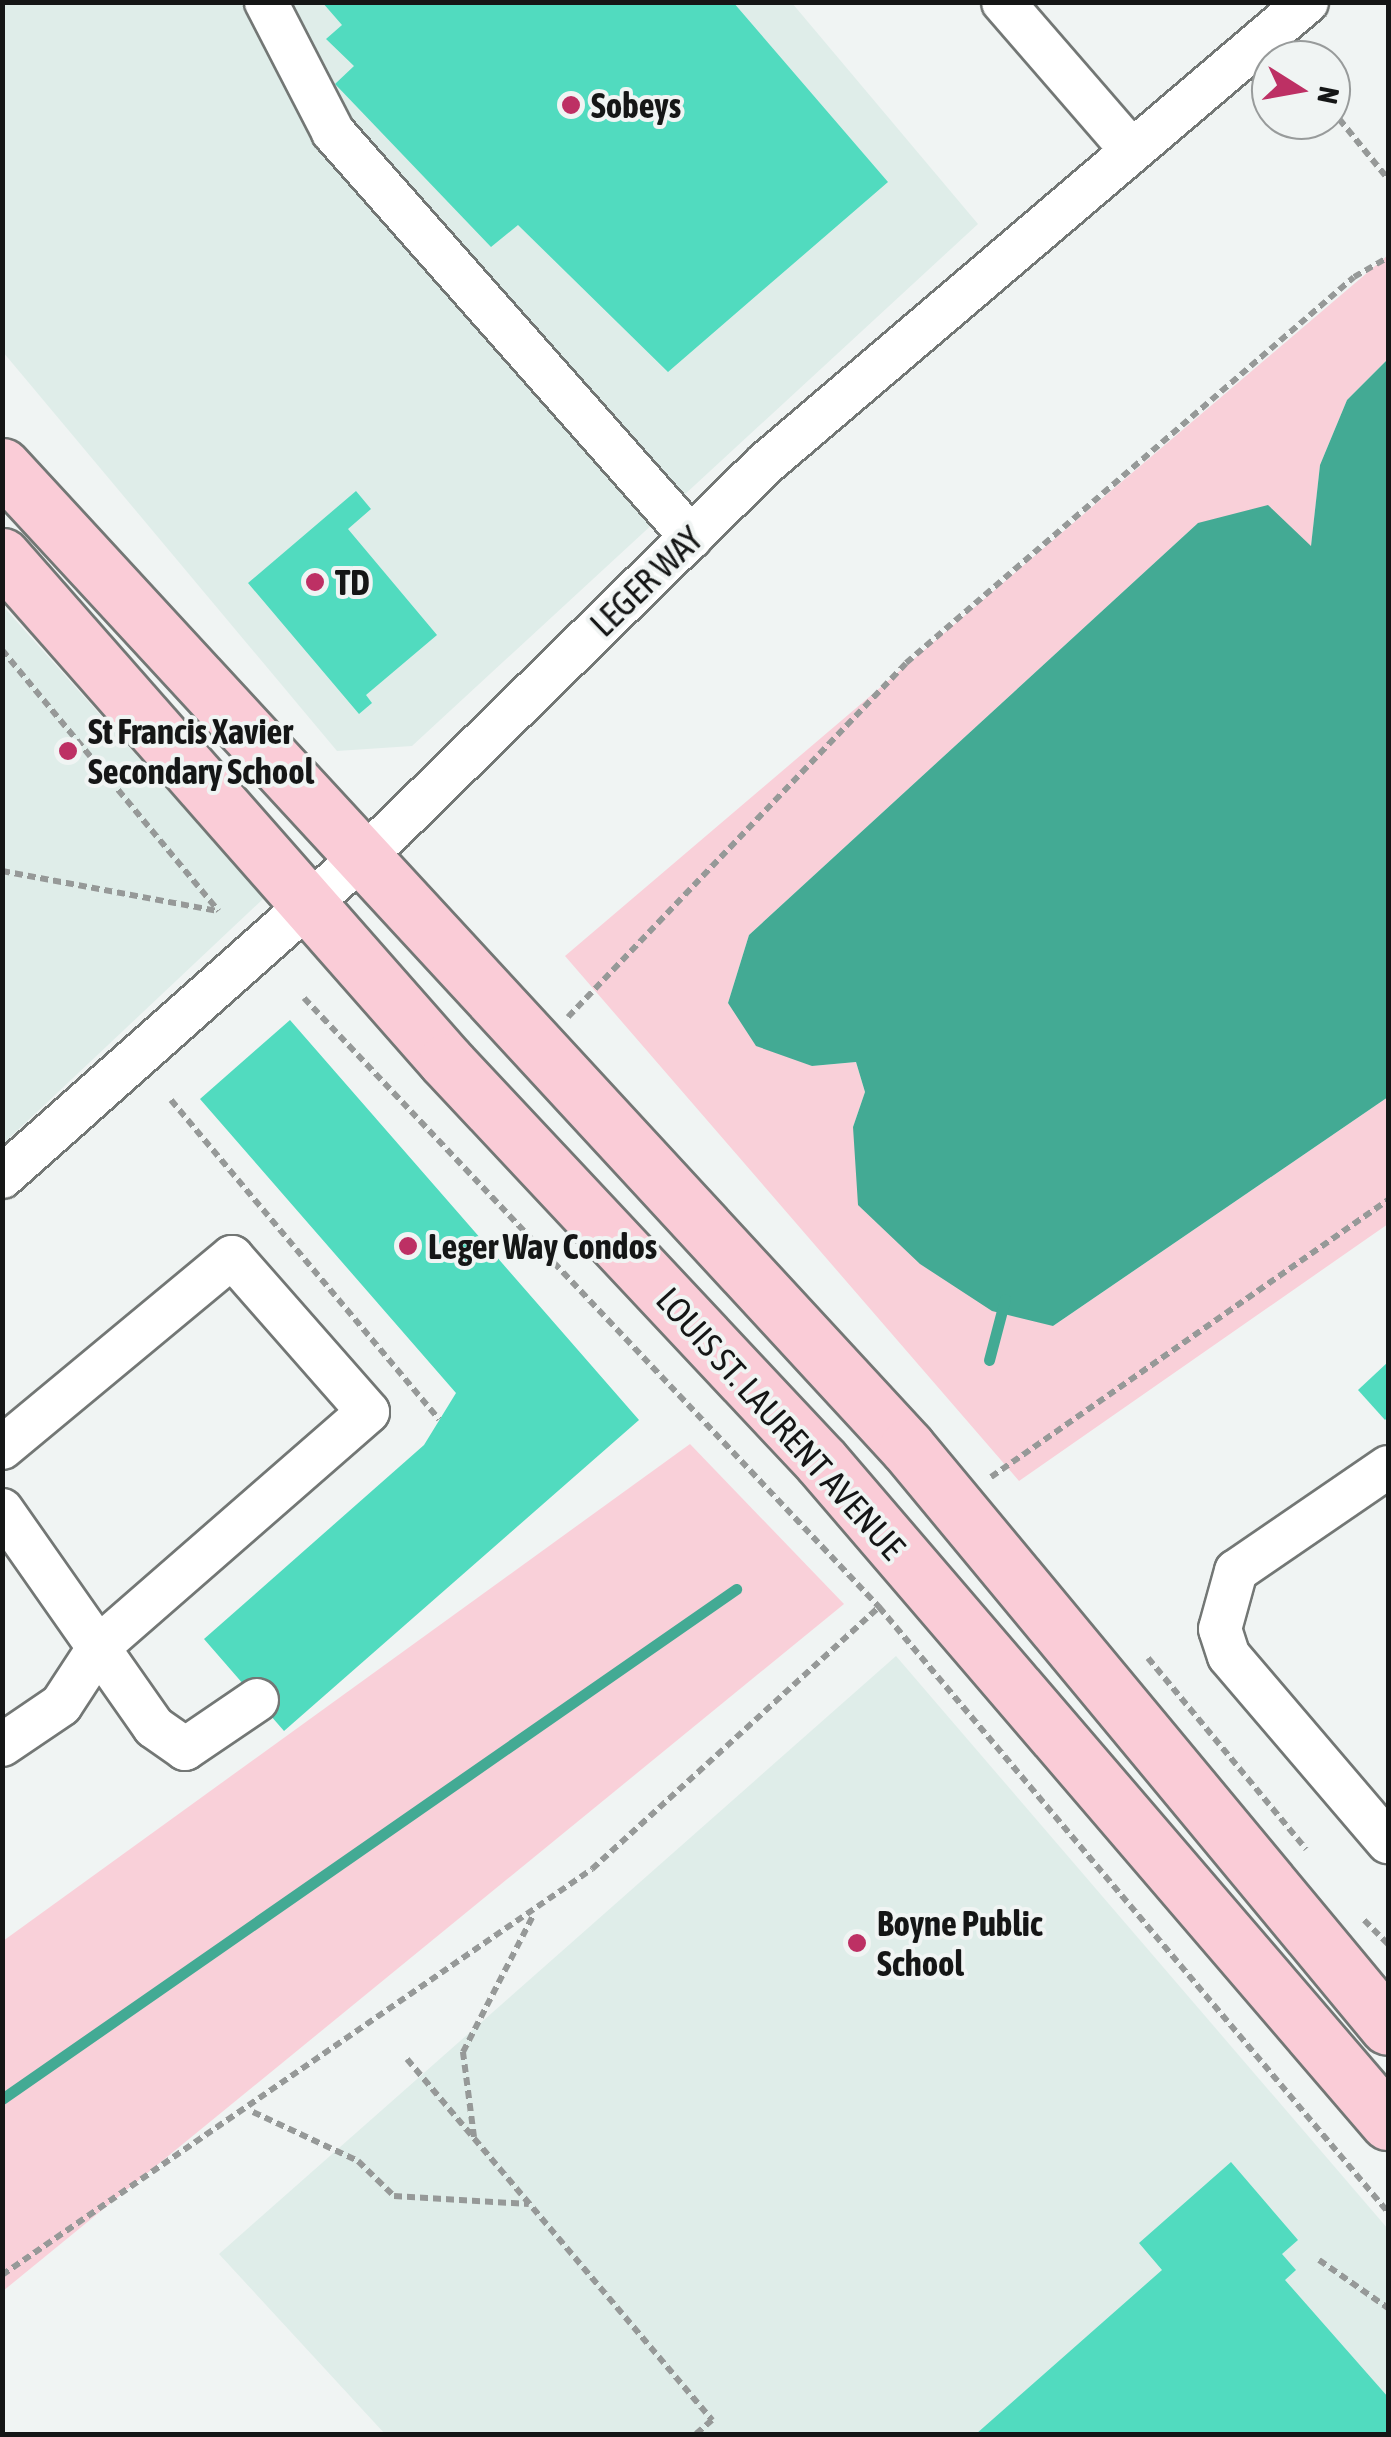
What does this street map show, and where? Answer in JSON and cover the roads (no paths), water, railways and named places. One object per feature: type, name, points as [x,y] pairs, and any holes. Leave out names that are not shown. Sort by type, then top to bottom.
[{"type":"main road","name":"LOUIS ST. LAURENT AVENUE","points":[[2,466],[356,859],[907,1447],[1388,2026]]},
{"type":"main road","name":"LOUIS ST. LAURENT AVENUE","points":[[2,556],[310,905],[821,1461],[1388,2122]]},
{"type":"street","points":[[266,2],[332,132],[690,536]]},
{"type":"street","points":[[1004,2],[1130,150]]},
{"type":"street","name":"LEGER WAY","points":[[2,1178],[310,905],[690,536],[1130,150],[1306,2]]},
{"type":"street","points":[[2,1448],[232,1257],[368,1412],[99,1647],[61,1705],[2,1745]]},
{"type":"street","points":[[1388,1467],[1236,1571],[1220,1629],[1229,1656],[1388,1842]]},
{"type":"street","points":[[2,1510],[154,1727],[185,1749],[257,1700]]},
{"type":"waterway","points":[[989,1360],[1005,1299]]},
{"type":"waterway","points":[[2,2099],[736,1589]]},
{"type":"place","name":"Sobeys","points":[[571,105]]},
{"type":"place","name":"TD","points":[[315,582]]},
{"type":"place","name":"St Francis Xavier Secondary School","points":[[68,751]]},
{"type":"place","name":"Leger Way Condos","points":[[408,1246]]},
{"type":"place","name":"Boyne Public School","points":[[857,1943]]}]
